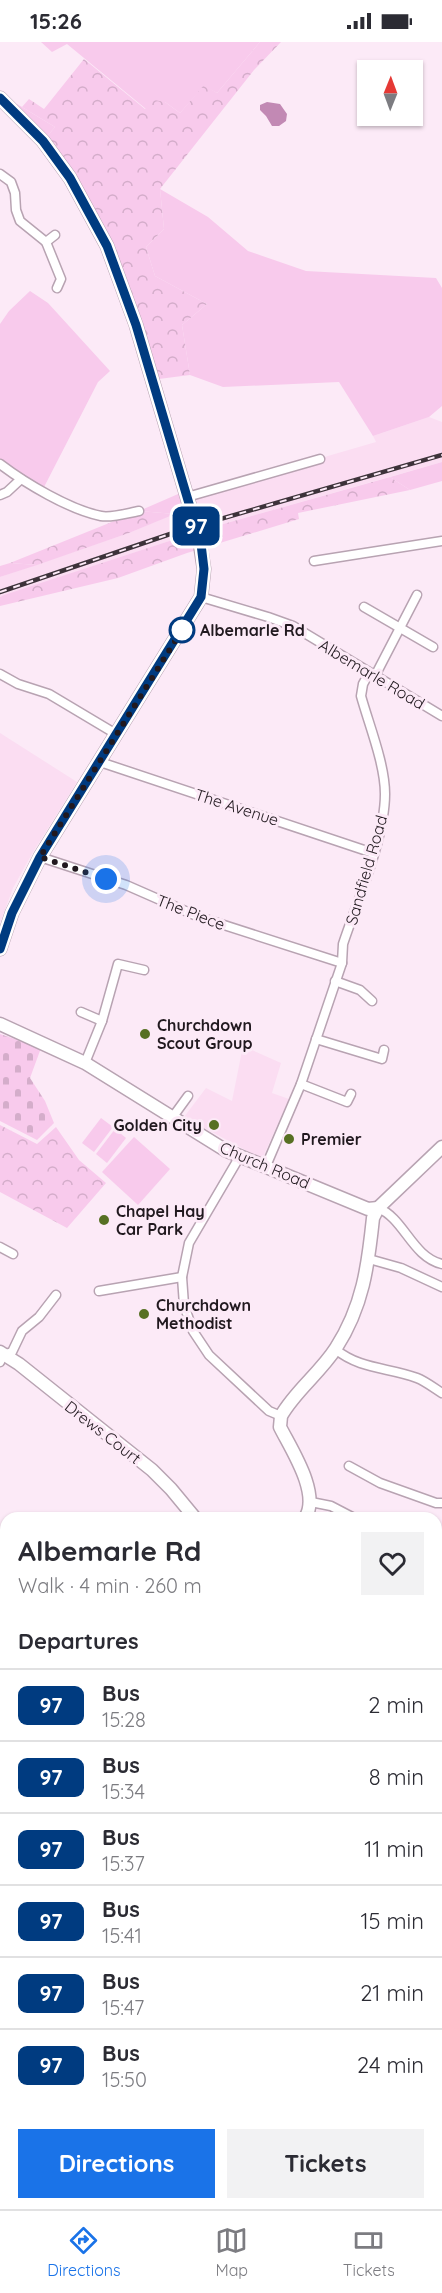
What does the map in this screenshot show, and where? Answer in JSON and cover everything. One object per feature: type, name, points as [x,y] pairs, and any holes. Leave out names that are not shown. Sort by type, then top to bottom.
[{"type":"street","points":[[0,949],[12,913],[40,857],[201,597],[204,569],[199,537],[136,325],[107,246],[70,178],[43,141],[1,101]]},
{"type":"street","points":[[0,174],[11,182],[15,194],[15,210],[20,220],[45,242],[61,279]]},
{"type":"street","points":[[45,242],[55,235]]},
{"type":"street","points":[[57,288],[61,279],[69,271]]},
{"type":"street","points":[[189,502],[320,459]]},
{"type":"street","points":[[0,464],[21,479],[63,501],[102,516],[139,511]]},
{"type":"street","points":[[0,495],[7,492],[21,479]]},
{"type":"street","points":[[314,561],[442,541]]},
{"type":"street","name":"Sandfield Road","points":[[266,1166],[301,1084],[342,963],[343,944],[382,821],[385,793],[361,696],[363,684],[372,674],[401,627],[417,595]]},
{"type":"street","name":"Albemarle Road","points":[[201,597],[293,626],[442,716]]},
{"type":"street","points":[[364,607],[433,647]]},
{"type":"street","points":[[0,674],[18,684],[49,694],[116,734]]},
{"type":"street","name":"The Avenue","points":[[100,762],[373,853]]},
{"type":"street","name":"The Piece","points":[[40,857],[126,885],[199,917],[342,963]]},
{"type":"street","points":[[85,1063],[102,1021],[118,964],[144,970]]},
{"type":"street","points":[[335,981],[360,990],[372,1001]]},
{"type":"street","points":[[81,1012],[102,1021]]},
{"type":"street","name":"Church Road","points":[[0,1024],[85,1063],[225,1150],[368,1209],[378,1208]]},
{"type":"street","points":[[316,1039],[382,1058]]},
{"type":"street","points":[[301,1084],[347,1102]]},
{"type":"street","points":[[172,1118],[188,1096]]},
{"type":"street","points":[[309,1512],[310,1491],[280,1427],[281,1416],[335,1349],[356,1312],[365,1284],[373,1218],[378,1208],[442,1147]]},
{"type":"street","points":[[240,1156],[189,1243],[182,1277],[184,1305],[191,1325],[209,1355],[269,1411],[281,1416]]},
{"type":"street","points":[[378,1208],[387,1211],[413,1243],[433,1262],[442,1264]]},
{"type":"street","points":[[0,1247],[13,1254]]},
{"type":"street","points":[[369,1259],[401,1268],[442,1287]]},
{"type":"street","points":[[99,1291],[182,1277]]},
{"type":"street","points":[[1,1356],[12,1352],[22,1331],[39,1317],[56,1295]]},
{"type":"street","points":[[335,1349],[346,1358],[375,1369],[417,1378],[442,1393]]},
{"type":"street","name":"Drews Court","points":[[1,1356],[19,1364],[152,1470],[190,1512]]},
{"type":"street","points":[[350,1479],[352,1467],[380,1483],[436,1503],[442,1503]]},
{"type":"street","points":[[310,1502],[331,1506],[342,1512]]},
{"type":"shaded area","points":[[267,102],[280,104],[287,114],[286,121],[279,126],[272,126],[260,110],[260,105]]},
{"type":"shaded area","points":[[429,417],[442,422],[442,462],[209,528],[0,597],[0,577],[129,533],[174,514],[187,497],[376,442],[373,436]]},
{"type":"shaded area","points":[[0,733],[77,782],[13,888],[0,923]]},
{"type":"shaded area","points":[[243,1046],[281,1063],[272,1093],[289,1099],[263,1157],[260,1158],[184,1117],[206,1088],[232,1101]]},
{"type":"green space","points":[[41,42],[260,42],[217,93],[204,86],[180,113],[165,102],[146,109],[67,44],[52,52]]},
{"type":"green space","points":[[260,42],[281,42],[254,70],[160,189],[164,229],[146,247],[155,276],[207,304],[182,325],[190,375],[151,380],[123,286],[43,141],[55,127],[22,107],[29,99],[44,109],[84,59],[145,109],[154,100],[165,102],[180,113],[204,85],[217,93]]},
{"type":"green space","points":[[17,104],[55,127],[43,141],[11,109]]},
{"type":"green space","points":[[160,189],[208,217],[248,251],[306,271],[436,278],[442,288],[442,406],[429,417],[373,436],[339,382],[223,387],[190,375],[182,325],[207,304],[155,276],[146,247],[164,229]]},
{"type":"green space","points":[[30,291],[48,303],[110,371],[98,382],[42,491],[0,464],[0,324],[9,311]]},
{"type":"green space","points":[[442,462],[442,481],[410,490],[390,477]]},
{"type":"green space","points":[[390,477],[410,490],[298,513],[299,519],[187,553],[118,578],[0,606],[0,597],[4,595],[209,528]]},
{"type":"green space","points":[[185,491],[187,497],[175,514],[139,511]]},
{"type":"green space","points":[[139,511],[175,514],[129,533],[37,565],[10,563]]},
{"type":"green space","points":[[10,563],[37,565],[0,577],[0,566]]},
{"type":"green space","points":[[0,1034],[41,1048],[30,1078],[45,1101],[54,1123],[37,1140],[0,1121]]},
{"type":"green space","points":[[101,1118],[113,1127],[94,1152],[82,1143]]},
{"type":"green space","points":[[0,1125],[37,1144],[56,1127],[79,1160],[106,1183],[67,1228],[0,1192]]},
{"type":"green space","points":[[115,1129],[126,1138],[107,1163],[96,1154]]},
{"type":"green space","points":[[134,1137],[170,1169],[138,1205],[102,1172]]},
{"type":"railway","points":[[0,592],[179,531],[442,455]]},
{"type":"bus line","name":"97","points":[[0,98],[43,141],[70,178],[107,246],[136,325],[201,544],[204,569],[201,597],[40,857],[12,913],[0,949]]},
{"type":"place","name":"Albemarle Rd","points":[[182,630]]},
{"type":"place","name":"Churchdown Scout Group","points":[[145,1034]]},
{"type":"place","name":"Golden City","points":[[214,1125]]},
{"type":"place","name":"Premier","points":[[289,1139]]},
{"type":"place","name":"Chapel Hay Car Park","points":[[104,1220]]},
{"type":"place","name":"Churchdown Methodist","points":[[144,1314]]},
{"type":"route","points":[[106,879],[40,857],[182,630]]}]
